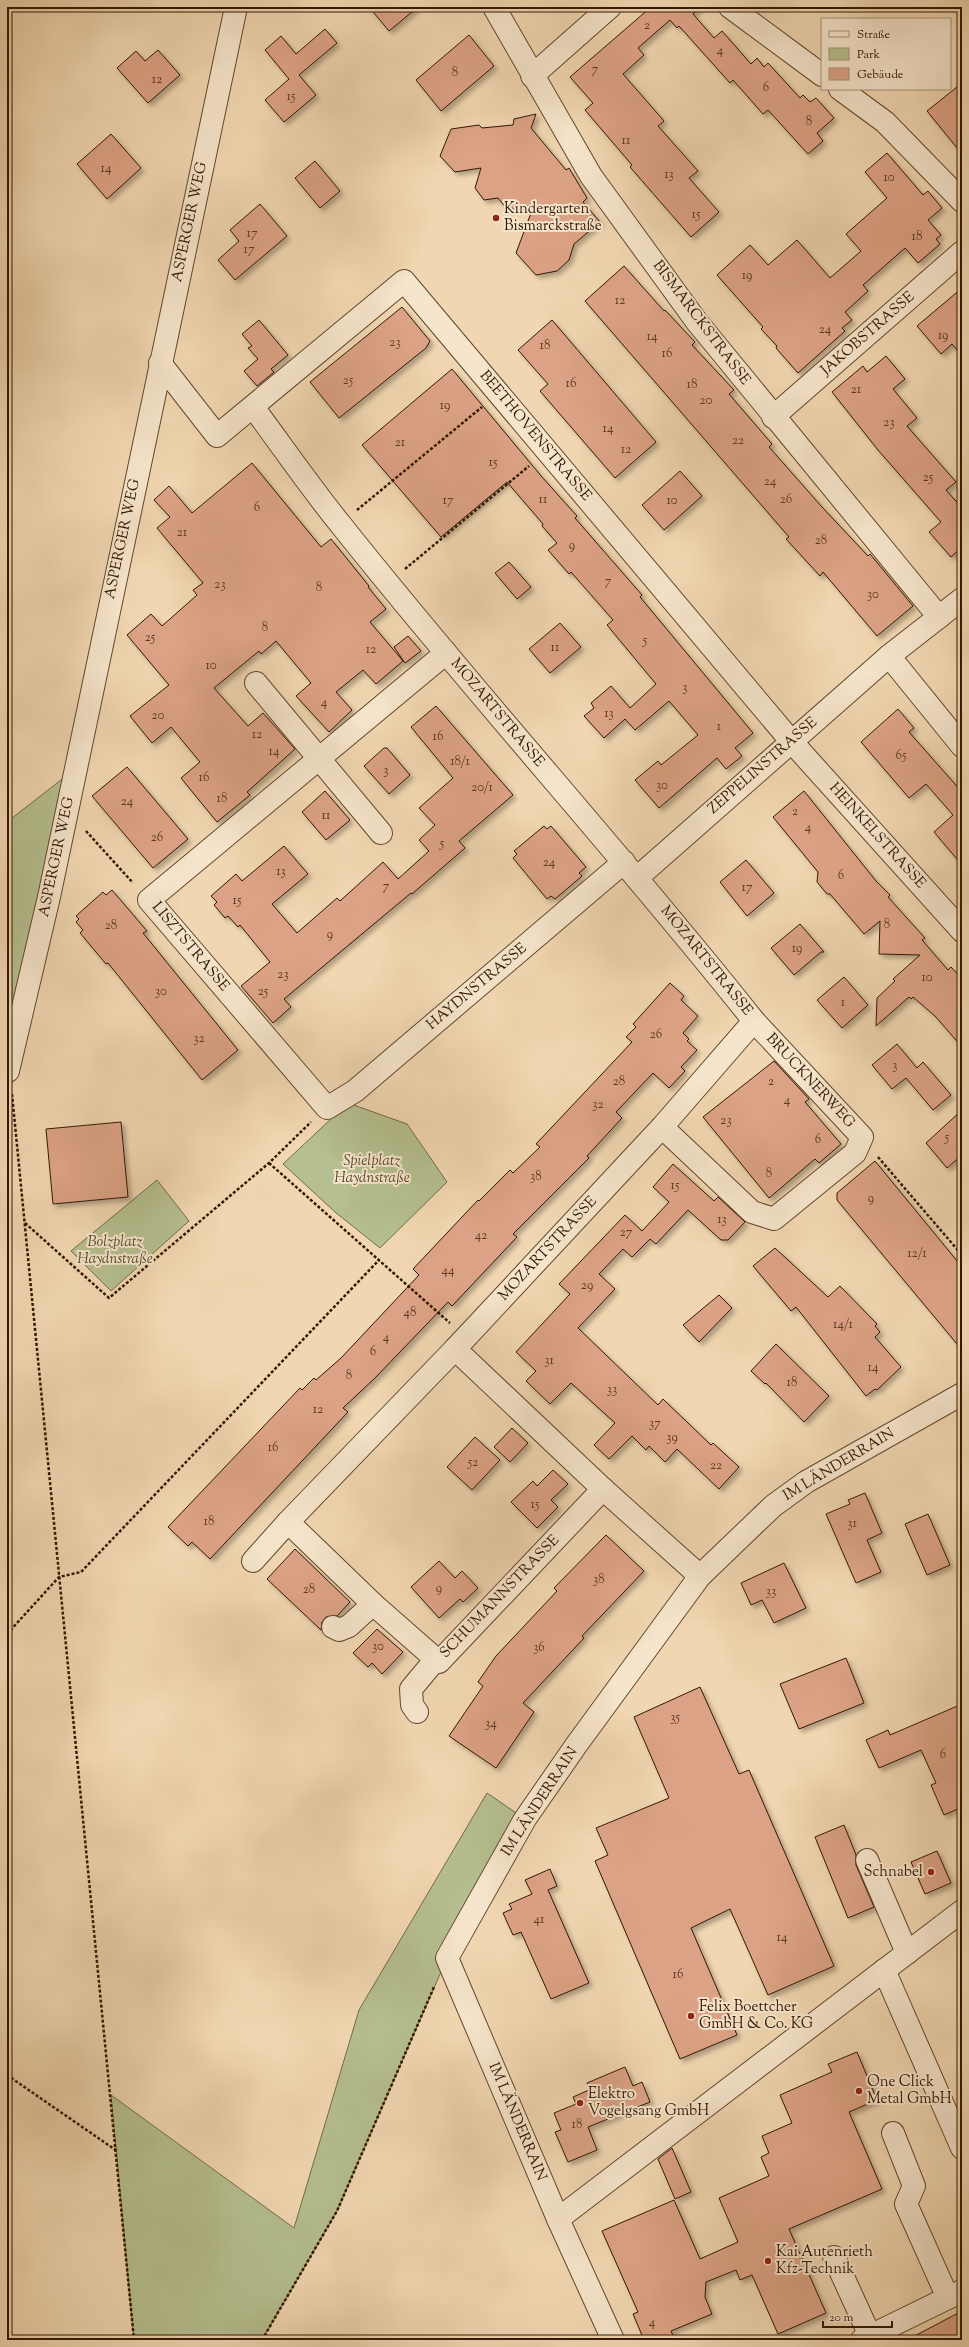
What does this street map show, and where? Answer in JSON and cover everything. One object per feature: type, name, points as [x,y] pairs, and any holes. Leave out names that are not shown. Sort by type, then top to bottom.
[{"type":"street","name":"ASPERGER WEG","points":[[8,1072],[49,897],[66,810],[236,7]]},
{"type":"street","name":"BISMARCKSTRASSE","points":[[494,7],[532,76],[591,176],[697,322],[773,417],[939,617]]},
{"type":"street","points":[[532,76],[610,7]]},
{"type":"street","points":[[730,7],[821,74]]},
{"type":"street","points":[[841,90],[885,122],[962,201]]},
{"type":"street","name":"JAKOBSTRASSE","points":[[773,417],[962,252]]},
{"type":"street","name":"BEETHOVENSTRASSE","points":[[253,407],[404,281],[548,450],[791,741]]},
{"type":"street","points":[[160,364],[217,436],[253,407]]},
{"type":"street","name":"MOZARTSTRASSE","points":[[253,407],[340,524],[388,583],[631,870],[754,1021],[662,1127],[461,1343]]},
{"type":"street","name":"ZEPPELINSTRASSE","points":[[631,870],[791,741],[889,656],[962,599]]},
{"type":"street","name":"LISZTSTRASSE","points":[[327,1108],[149,900],[446,653]]},
{"type":"street","points":[[889,656],[962,746]]},
{"type":"street","points":[[256,683],[381,833]]},
{"type":"street","name":"HEINKELSTRASSE","points":[[791,741],[962,931]]},
{"type":"street","name":"HAYDNSTRASSE","points":[[327,1108],[355,1091],[631,870]]},
{"type":"street","name":"BRUCKNERWEG","points":[[662,1127],[752,1212],[774,1219],[855,1153],[862,1137],[754,1021]]},
{"type":"street","points":[[253,1561],[288,1522],[461,1343],[603,1488],[700,1576]]},
{"type":"street","name":"IM LÄNDERRAIN","points":[[613,2340],[558,2219],[447,1958],[525,1819],[577,1744],[700,1576],[773,1506],[806,1482],[962,1394]]},
{"type":"street","name":"SCHUMANNSTRASSE","points":[[288,1522],[373,1604],[439,1662],[603,1488]]},
{"type":"street","points":[[332,1627],[339,1630],[349,1626],[373,1604]]},
{"type":"street","points":[[417,1712],[412,1705],[411,1689],[436,1659]]},
{"type":"street","points":[[867,1860],[907,1953]]},
{"type":"street","points":[[558,2219],[962,1910]]},
{"type":"street","points":[[884,1970],[962,2148]]},
{"type":"street","points":[[834,2257],[866,2338],[955,2295],[906,2204],[914,2186],[893,2132]]},
{"type":"path","points":[[340,524],[499,393]]},
{"type":"path","points":[[388,583],[548,450]]},
{"type":"path","points":[[66,810],[149,900]]},
{"type":"path","points":[[8,1072],[25,1222],[117,2151],[134,2340]]},
{"type":"path","points":[[25,1222],[109,1298],[270,1163],[327,1108]]},
{"type":"path","points":[[862,1137],[962,1256]]},
{"type":"path","points":[[270,1163],[379,1260],[461,1343]]},
{"type":"path","points":[[7,1634],[60,1577],[81,1572],[379,1260]]},
{"type":"path","points":[[262,2340],[337,2212],[447,1958]]},
{"type":"path","points":[[7,2075],[117,2151]]},
{"type":"green space","points":[[75,769],[7,1070],[7,822]]},
{"type":"green space","name":"Spielplatz Haydnstraße","points":[[348,1103],[407,1124],[447,1182],[380,1248],[335,1212],[283,1164]]},
{"type":"green space","name":"Bolzplatz Haydnstraße","points":[[157,1180],[189,1221],[111,1291],[71,1251]]},
{"type":"green space","points":[[487,1793],[525,1819],[447,1958],[337,2211],[262,2340],[134,2340],[111,2095],[294,2228],[359,2010]]},
{"type":"building","points":[[369,7],[418,7],[389,31]]},
{"type":"building","points":[[651,7],[701,7],[693,14],[714,38],[722,31],[751,64],[757,58],[764,67],[768,63],[800,98],[803,95],[810,102],[816,98],[834,118],[817,133],[823,141],[808,154],[768,110],[763,114],[733,80],[730,83],[679,26],[677,28],[670,20],[638,48],[644,55],[623,74],[664,121],[658,126],[698,171],[689,178],[719,212],[691,237],[630,167],[632,165],[585,110],[593,103],[570,77]]},
{"type":"building","points":[[325,29],[337,43],[299,75],[316,95],[284,122],[265,100],[289,79],[265,50],[281,36],[296,54]]},
{"type":"building","points":[[469,35],[494,66],[441,111],[416,80]]},
{"type":"building","points":[[158,50],[180,75],[148,103],[117,68],[136,51],[145,61]]},
{"type":"building","points":[[962,83],[962,154],[927,111]]},
{"type":"building","points":[[536,114],[531,128],[566,170],[569,168],[587,198],[583,202],[600,222],[574,244],[569,260],[557,271],[536,275],[516,253],[534,205],[507,209],[498,198],[484,200],[475,188],[481,168],[455,172],[440,156],[451,129],[479,125],[482,128],[513,125],[514,119]]},
{"type":"building","points":[[111,134],[141,168],[107,199],[77,164]]},
{"type":"building","points":[[887,153],[923,195],[928,191],[942,208],[928,220],[941,235],[936,239],[940,244],[918,263],[905,248],[863,285],[868,291],[845,312],[852,320],[842,328],[845,331],[798,373],[776,348],[777,346],[761,329],[763,327],[717,275],[750,245],[768,265],[797,240],[830,278],[861,251],[846,234],[887,198],[865,172]]},
{"type":"building","points":[[315,161],[340,191],[320,208],[295,178]]},
{"type":"building","points":[[260,204],[287,236],[235,280],[218,260],[239,241],[230,230]]},
{"type":"building","points":[[624,266],[664,311],[665,310],[695,342],[692,345],[734,390],[729,394],[772,444],[769,447],[868,556],[870,554],[913,606],[877,636],[823,572],[820,576],[786,539],[789,537],[585,301]]},
{"type":"building","points":[[962,288],[962,356],[952,344],[941,354],[917,326]]},
{"type":"building","points":[[402,307],[430,341],[426,348],[339,418],[310,382]]},
{"type":"building","points":[[259,320],[288,355],[271,369],[274,372],[257,386],[244,371],[258,359],[248,348],[252,346],[242,334]]},
{"type":"building","points":[[552,320],[656,442],[615,478],[540,391],[548,384],[518,350]]},
{"type":"building","points":[[886,356],[905,379],[893,389],[917,418],[907,426],[956,482],[946,490],[962,508],[962,547],[951,557],[929,532],[941,522],[878,450],[832,392],[863,366],[867,372]]},
{"type":"building","points":[[452,369],[542,477],[577,516],[575,518],[642,595],[640,597],[753,733],[735,748],[742,756],[726,769],[717,758],[659,808],[635,780],[658,761],[661,765],[698,735],[669,701],[635,730],[625,719],[604,738],[584,716],[594,708],[591,703],[611,686],[630,708],[656,684],[607,625],[613,620],[571,572],[569,574],[548,550],[557,543],[542,526],[543,524],[507,482],[441,537],[362,445]]},
{"type":"building","points":[[252,463],[321,547],[331,539],[369,586],[368,587],[386,609],[370,622],[403,661],[376,684],[363,670],[336,692],[352,710],[329,732],[296,696],[311,683],[276,641],[261,654],[259,651],[214,688],[248,726],[263,713],[295,749],[247,792],[250,795],[217,822],[181,778],[200,762],[171,727],[152,743],[130,716],[169,685],[127,635],[151,614],[162,626],[197,595],[193,590],[203,583],[157,528],[170,517],[154,500],[169,486],[192,513]]},
{"type":"building","points":[[680,471],[702,496],[664,530],[642,505]]},
{"type":"building","points":[[509,562],[531,587],[517,599],[495,573]]},
{"type":"building","points":[[560,623],[581,647],[550,673],[529,649]]},
{"type":"building","points":[[408,636],[421,651],[405,663],[394,647]]},
{"type":"building","points":[[436,706],[513,795],[459,841],[465,848],[412,894],[411,893],[284,999],[291,1007],[273,1023],[241,986],[270,962],[240,925],[238,927],[228,916],[225,918],[214,905],[217,902],[211,896],[236,874],[242,881],[284,846],[308,874],[272,904],[297,933],[337,898],[340,901],[383,862],[398,879],[429,851],[419,840],[435,825],[419,808],[453,778],[411,727]]},
{"type":"building","points":[[898,709],[914,728],[909,732],[962,792],[962,865],[934,832],[953,815],[926,784],[909,798],[861,742]]},
{"type":"building","points":[[384,748],[387,748],[410,775],[389,794],[364,766]]},
{"type":"building","points":[[127,767],[188,839],[153,868],[92,796]]},
{"type":"building","points":[[325,791],[350,820],[326,840],[302,812]]},
{"type":"building","points":[[804,791],[876,881],[890,895],[888,897],[925,938],[922,940],[948,970],[951,967],[962,979],[962,1047],[935,1016],[913,997],[911,999],[909,997],[876,1026],[877,998],[895,981],[893,979],[920,955],[879,954],[880,921],[864,934],[830,894],[827,894],[817,882],[818,872],[773,817]]},
{"type":"building","points":[[544,826],[547,829],[551,826],[586,867],[579,873],[582,876],[555,899],[551,896],[547,899],[513,858],[517,854],[514,851]]},
{"type":"building","points":[[746,860],[774,893],[747,916],[720,882]]},
{"type":"building","points":[[112,890],[147,931],[143,933],[238,1050],[202,1080],[108,963],[106,964],[80,933],[83,930],[76,922],[79,919],[76,916],[103,892],[106,895]]},
{"type":"building","points":[[800,924],[824,952],[821,952],[794,975],[771,948]]},
{"type":"building","points":[[844,977],[868,1005],[842,1028],[817,1000]]},
{"type":"building","points":[[670,983],[684,996],[681,1000],[698,1016],[683,1033],[689,1039],[687,1041],[697,1050],[681,1067],[685,1071],[669,1088],[653,1073],[616,1112],[622,1118],[587,1156],[589,1158],[513,1234],[517,1237],[452,1306],[448,1302],[375,1378],[343,1408],[348,1412],[210,1559],[192,1542],[188,1546],[168,1527],[300,1388],[302,1390],[314,1378],[316,1380],[341,1358],[419,1275],[413,1269],[478,1200],[479,1201],[510,1170],[513,1173],[540,1147],[536,1144],[632,1042],[626,1037],[636,1027],[633,1024]]},
{"type":"building","points":[[897,1044],[917,1068],[923,1062],[951,1095],[933,1110],[906,1078],[892,1089],[872,1065]]},
{"type":"building","points":[[774,1061],[809,1099],[805,1102],[841,1144],[819,1163],[815,1159],[769,1198],[703,1117]]},
{"type":"building","points":[[962,1110],[962,1155],[947,1168],[926,1143]]},
{"type":"building","points":[[121,1122],[128,1197],[53,1204],[46,1129]]},
{"type":"building","points":[[875,1161],[962,1267],[962,1350],[837,1200],[837,1193]]},
{"type":"building","points":[[673,1164],[714,1201],[718,1197],[745,1222],[728,1240],[721,1240],[688,1210],[656,1244],[650,1239],[632,1257],[623,1249],[599,1274],[615,1289],[578,1328],[658,1405],[663,1399],[711,1445],[713,1443],[739,1467],[719,1489],[677,1449],[665,1462],[649,1446],[646,1450],[632,1436],[609,1459],[594,1445],[615,1423],[571,1383],[550,1404],[526,1381],[536,1371],[516,1352],[570,1294],[559,1284],[625,1215],[642,1231],[669,1202],[653,1187]]},
{"type":"building","points":[[775,1248],[828,1297],[840,1286],[877,1324],[875,1326],[880,1332],[875,1337],[901,1367],[877,1390],[875,1389],[866,1396],[796,1307],[791,1311],[753,1266]]},
{"type":"building","points":[[719,1295],[732,1308],[699,1342],[683,1325]]},
{"type":"building","points":[[776,1344],[829,1396],[804,1422],[766,1383],[765,1384],[751,1371]]},
{"type":"building","points":[[512,1428],[528,1443],[510,1462],[494,1447]]},
{"type":"building","points":[[475,1437],[500,1460],[472,1490],[447,1467]]},
{"type":"building","points":[[553,1470],[568,1484],[551,1500],[558,1507],[537,1528],[511,1502],[533,1481],[537,1486]]},
{"type":"building","points":[[865,1493],[882,1533],[867,1540],[881,1572],[856,1583],[826,1514],[850,1504],[848,1500]]},
{"type":"building","points":[[928,1514],[950,1565],[927,1575],[905,1524]]},
{"type":"building","points":[[606,1535],[644,1571],[582,1636],[584,1638],[523,1703],[534,1712],[496,1768],[449,1736],[483,1686],[478,1682],[496,1656],[557,1591],[554,1588]]},
{"type":"building","points":[[295,1549],[350,1602],[337,1616],[326,1617],[322,1622],[321,1630],[267,1579]]},
{"type":"building","points":[[439,1561],[455,1578],[462,1571],[478,1588],[463,1602],[460,1599],[439,1618],[411,1587]]},
{"type":"building","points":[[784,1563],[806,1608],[774,1623],[762,1600],[751,1605],[741,1583]]},
{"type":"building","points":[[377,1629],[403,1652],[382,1674],[372,1663],[368,1667],[353,1653]]},
{"type":"building","points":[[846,1658],[864,1703],[799,1729],[780,1684]]},
{"type":"building","points":[[700,1687],[739,1774],[749,1770],[834,1966],[768,1995],[730,1909],[691,1928],[737,2035],[680,2059],[595,1861],[608,1855],[596,1828],[669,1798],[634,1717]]},
{"type":"building","points":[[962,1704],[962,1807],[944,1815],[931,1785],[936,1783],[921,1750],[879,1768],[866,1740],[888,1730],[890,1735]]},
{"type":"building","points":[[844,1825],[856,1855],[856,1865],[874,1907],[848,1918],[815,1837]]},
{"type":"building","name":"Schnabel","points":[[937,1851],[951,1883],[925,1894],[911,1862]]},
{"type":"building","points":[[550,1869],[557,1886],[548,1890],[589,1983],[551,1999],[521,1932],[513,1935],[503,1913],[512,1909],[509,1904],[532,1894],[525,1880]]},
{"type":"building","points":[[857,2052],[877,2100],[849,2112],[882,2189],[789,2229],[826,2313],[778,2334],[752,2275],[740,2280],[736,2270],[706,2282],[705,2297],[712,2314],[671,2331],[675,2340],[644,2340],[633,2314],[638,2312],[602,2231],[674,2200],[700,2259],[738,2242],[719,2198],[769,2176],[761,2157],[769,2153],[762,2136],[792,2123],[780,2095],[832,2072],[828,2064]]},
{"type":"building","points":[[625,2067],[633,2086],[642,2082],[650,2102],[588,2127],[597,2150],[568,2162],[555,2132],[561,2130],[554,2113],[576,2104],[573,2097],[589,2090],[587,2083]]},
{"type":"building","points":[[672,2148],[691,2192],[675,2199],[658,2159]]},
{"type":"building","points":[[962,2311],[962,2340],[907,2340]]},
{"type":"place","name":"Kindergarten Bismarckstraße","points":[[496,218]]},
{"type":"place","name":"Schnabel","points":[[931,1872]]},
{"type":"place","name":"Felix Boettcher GmbH & Co. KG","points":[[691,2016]]},
{"type":"place","name":"One Click Metal GmbH","points":[[859,2091]]},
{"type":"place","name":"Elektro Vogelgsang GmbH","points":[[580,2103]]},
{"type":"place","name":"Kai Autenrieth Kfz-Technik","points":[[768,2261]]}]
